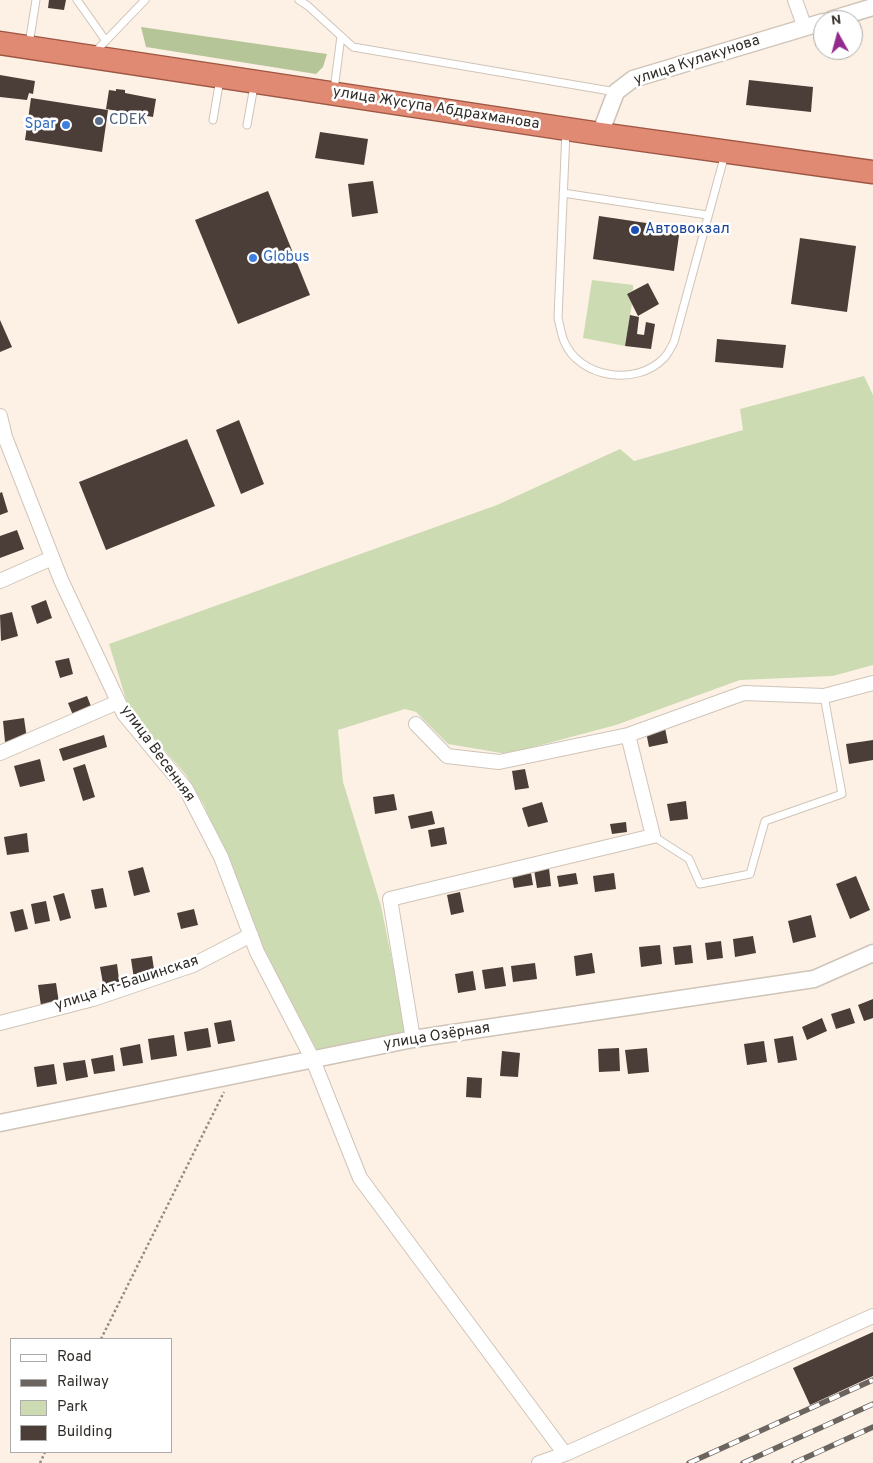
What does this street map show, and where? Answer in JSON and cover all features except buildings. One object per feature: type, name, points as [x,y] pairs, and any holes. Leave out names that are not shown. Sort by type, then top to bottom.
[{"type":"highway","name":"улица Жусупа Абдрахманова","points":[[0,43],[600,134],[873,172]]},
{"type":"street","points":[[795,0],[805,28]]},
{"type":"street","name":"улица Кулакунова","points":[[600,134],[616,92],[633,79],[813,25]]},
{"type":"street","name":"улица Весенняя","points":[[0,416],[5,437],[52,558],[118,702],[124,714],[186,788],[221,857],[257,952],[313,1060],[360,1178],[566,1454]]},
{"type":"street","points":[[0,581],[52,558]]},
{"type":"street","points":[[416,724],[447,756],[499,762],[628,735],[744,693],[824,696],[873,683]]},
{"type":"street","points":[[0,752],[118,702]]},
{"type":"street","points":[[413,1039],[390,899],[653,836],[628,735]]},
{"type":"street","name":"улица Ат-Башинская","points":[[0,1023],[92,999],[193,965],[251,935]]},
{"type":"street","name":"улица Озёрная","points":[[0,1123],[413,1039],[814,979],[873,953]]},
{"type":"street","points":[[539,1463],[566,1454],[873,1316]]},
{"type":"lane","points":[[29,48],[36,0]]},
{"type":"lane","points":[[77,0],[106,41]]},
{"type":"lane","points":[[90,57],[145,0]]},
{"type":"lane","points":[[299,0],[353,48],[616,92]]},
{"type":"lane","points":[[333,93],[341,36]]},
{"type":"lane","points":[[213,120],[220,76]]},
{"type":"lane","points":[[247,125],[255,82]]},
{"type":"lane","points":[[566,128],[558,318],[564,342],[575,357],[591,369],[610,375],[629,375],[648,369],[664,358],[674,342],[725,152]]},
{"type":"lane","points":[[563,193],[708,215]]},
{"type":"lane","points":[[653,836],[688,859],[700,884],[750,874],[765,821],[842,794],[824,696]]},
{"type":"path","points":[[101,1338],[231,1076]]},
{"type":"green space","points":[[141,27],[327,54],[323,67],[316,74],[146,47]]},
{"type":"green space","points":[[592,280],[633,285],[633,290],[627,294],[632,304],[625,346],[583,338]]},
{"type":"green space","points":[[864,376],[873,395],[873,665],[833,676],[740,680],[616,725],[507,754],[448,744],[416,712],[405,709],[338,730],[343,782],[381,906],[407,1034],[318,1052],[264,952],[204,805],[186,775],[129,709],[109,644],[497,505],[620,449],[634,461],[743,430],[740,409]]},
{"type":"railway","points":[[689,1463],[873,1380]]},
{"type":"railway","points":[[743,1463],[873,1404]]},
{"type":"railway","points":[[794,1463],[873,1427]]},
{"type":"place","name":"CDEK","points":[[99,121]]},
{"type":"place","name":"Spar","points":[[66,125]]},
{"type":"place","name":"Автовокзал","points":[[635,230]]},
{"type":"place","name":"Globus","points":[[253,258]]}]
